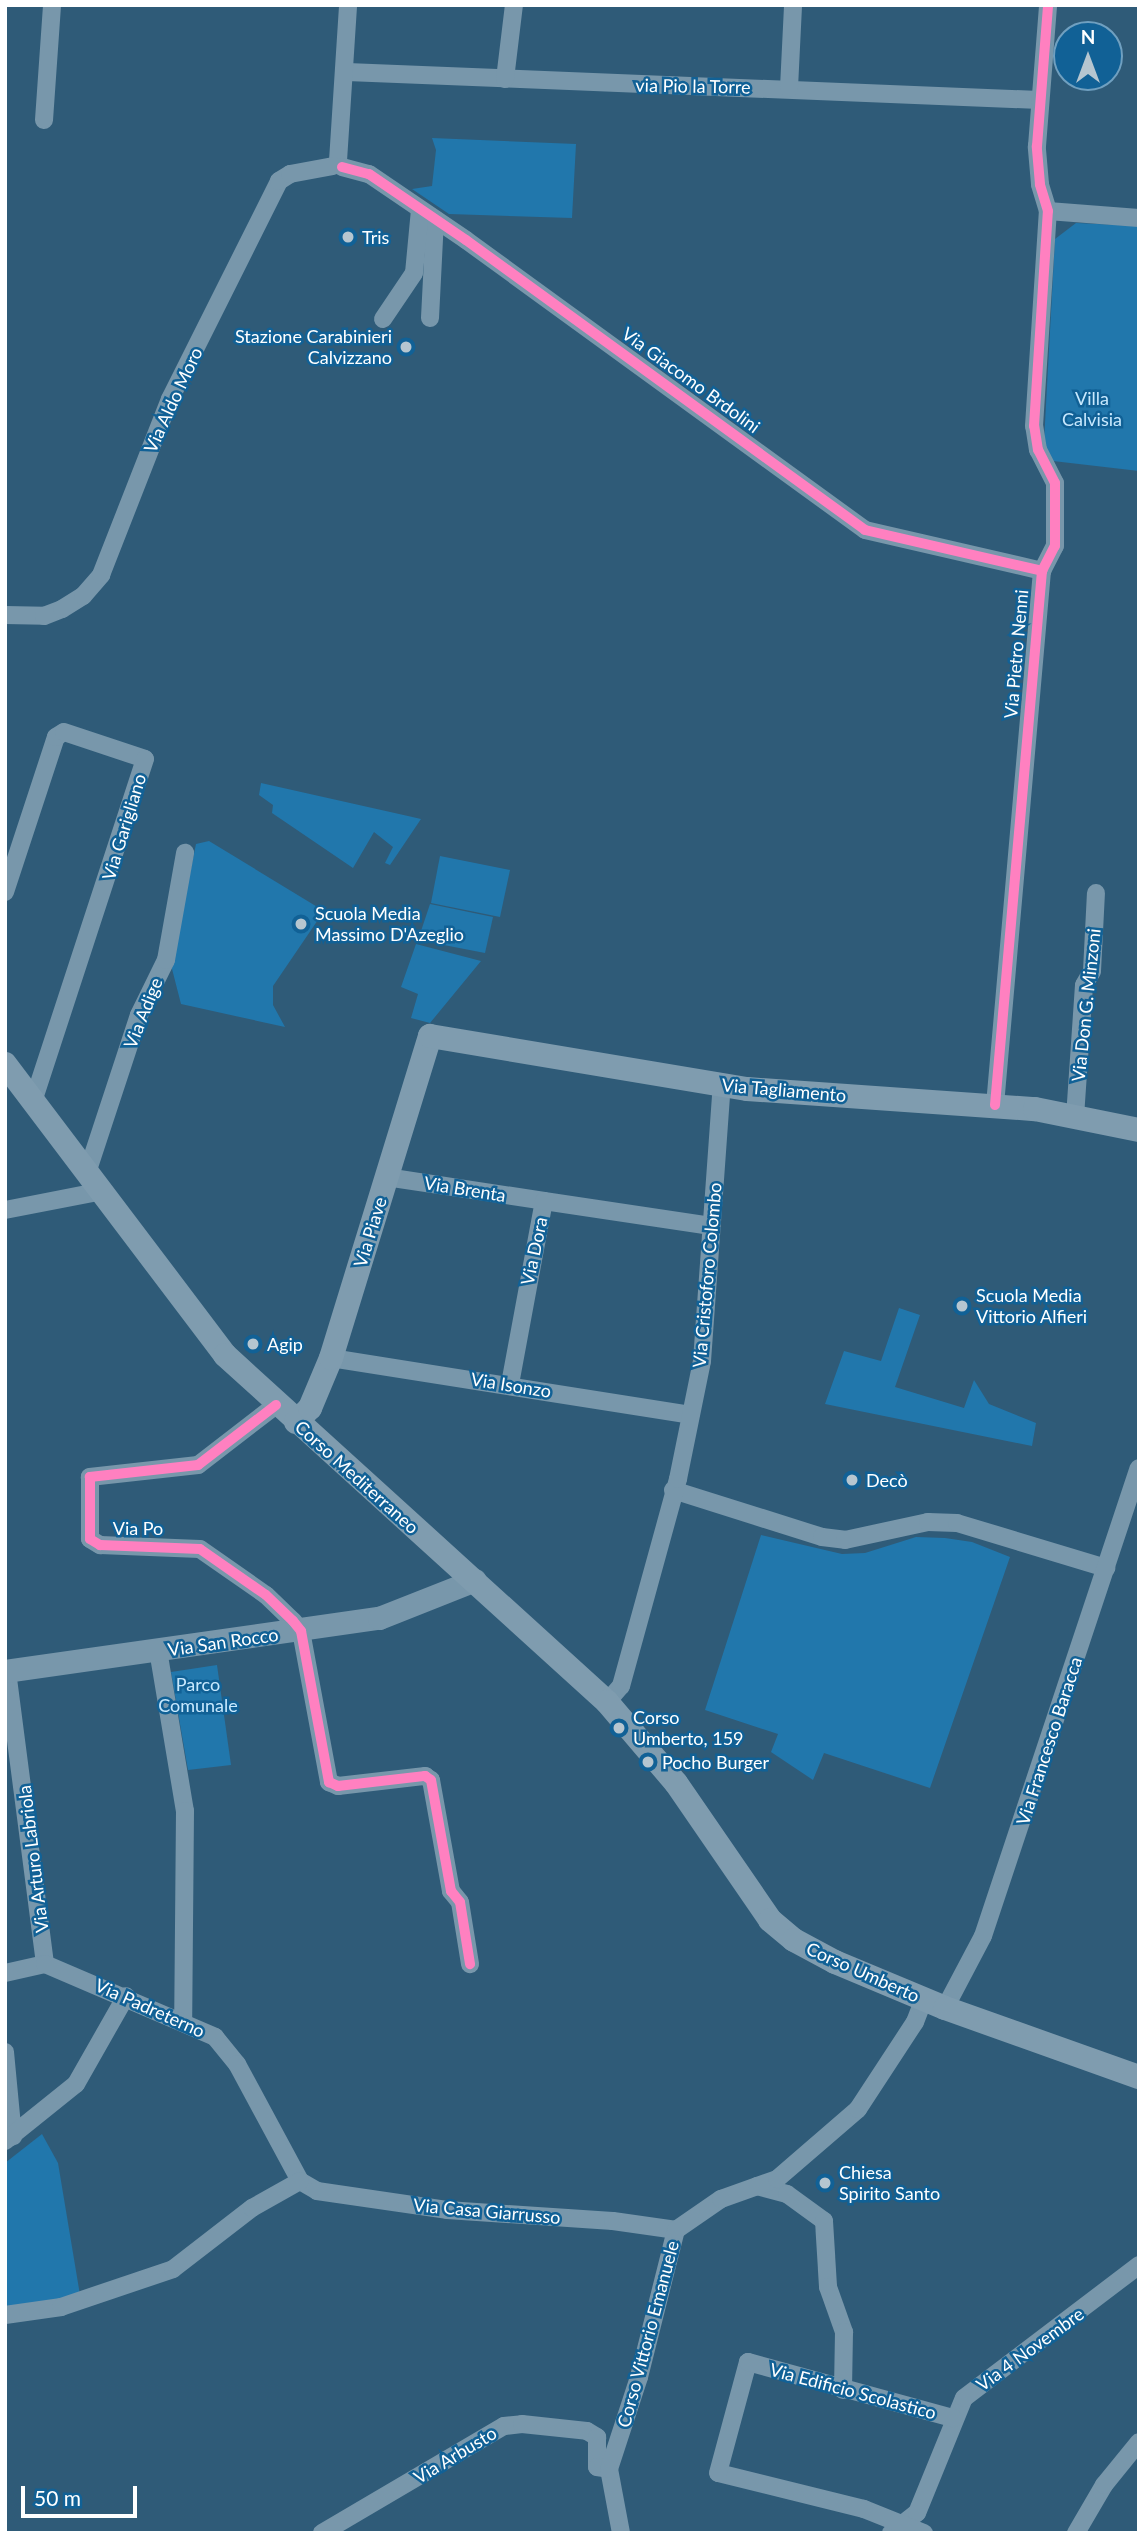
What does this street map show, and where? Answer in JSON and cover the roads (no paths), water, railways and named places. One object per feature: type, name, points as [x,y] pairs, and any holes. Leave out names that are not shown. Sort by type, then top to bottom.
[{"type":"main road","name":"Via Tagliamento","points":[[430,1036],[723,1085],[995,1105],[1139,1130]]},
{"type":"main road","name":"Via Piave","points":[[296,1422],[310,1408],[331,1358],[430,1036]]},
{"type":"main road","name":"Corso Mediterraneo","points":[[5,1063],[225,1355],[276,1405],[475,1580],[607,1702]]},
{"type":"main road","name":"Corso Umberto","points":[[607,1702],[677,1783],[770,1920],[794,1940],[835,1962],[935,2004],[1139,2077]]},
{"type":"street","points":[[44,120],[52,5]]},
{"type":"street","points":[[338,165],[347,72],[348,5]]},
{"type":"street","points":[[505,79],[514,5]]},
{"type":"street","points":[[789,88],[793,5]]},
{"type":"street","name":"Via Pietro Nenni","points":[[995,1105],[1042,571],[1055,546],[1057,495],[1035,440],[1034,426],[1048,211],[1040,184],[1040,100],[1048,5]]},
{"type":"street","name":"via Pio la Torre","points":[[347,72],[1040,100]]},
{"type":"street","name":"Via Giacomo Brdolini","points":[[338,165],[369,174],[435,219],[864,530],[1042,571]]},
{"type":"street","name":"Via Aldo Moro","points":[[5,615],[44,616],[62,609],[83,596],[101,575],[170,399],[279,181],[290,174],[338,165]]},
{"type":"street","points":[[383,319],[414,273],[420,209]]},
{"type":"street","points":[[1048,211],[1139,218]]},
{"type":"street","points":[[430,318],[435,219]]},
{"type":"street","name":"Via Garigliano","points":[[5,892],[56,737],[64,732],[145,759],[33,1101]]},
{"type":"street","name":"Via Adige","points":[[88,1170],[139,1015],[166,960],[185,853]]},
{"type":"street","name":"Via Don G. Minzoni","points":[[1075,1117],[1084,985],[1092,971],[1097,893]]},
{"type":"street","name":"Via Cristoforo Colombo","points":[[607,1702],[621,1686],[673,1490],[702,1360],[723,1085]]},
{"type":"street","name":"Via Brenta","points":[[386,1177],[544,1201]]},
{"type":"street","points":[[5,1210],[103,1191]]},
{"type":"street","name":"Via Dora","points":[[510,1384],[544,1201],[711,1226]]},
{"type":"street","name":"Via Isonzo","points":[[331,1358],[510,1384],[691,1415]]},
{"type":"street","name":"Via Po","points":[[276,1405],[198,1465],[90,1477],[90,1539],[100,1545],[200,1549],[266,1595],[301,1631]]},
{"type":"street","name":"Via Francesco Baracca","points":[[935,2004],[983,1936],[1139,1468]]},
{"type":"street","points":[[673,1490],[822,1537],[845,1540],[928,1522],[957,1523],[1106,1569]]},
{"type":"street","name":"Via San Rocco","points":[[6,1671],[379,1618],[475,1580]]},
{"type":"street","points":[[301,1631],[329,1782],[338,1786],[425,1776],[431,1780],[451,1891],[460,1902],[470,1964]]},
{"type":"street","points":[[158,1650],[185,1811],[183,2022]]},
{"type":"street","name":"Via Arturo Labriola","points":[[6,1671],[45,1964]]},
{"type":"street","points":[[5,1973],[45,1964]]},
{"type":"street","name":"Via Padreterno","points":[[45,1964],[126,1996],[215,2037],[237,2064],[300,2181]]},
{"type":"street","points":[[9,2139],[76,2084],[126,1996]]},
{"type":"street","name":"Corso Vittorio Emanuele","points":[[621,2533],[609,2469],[639,2377],[677,2230],[720,2199],[777,2179],[858,2109],[915,2022],[935,2004]]},
{"type":"street","points":[[5,2052],[9,2139]]},
{"type":"street","points":[[5,2315],[61,2307],[173,2269],[252,2208],[300,2181]]},
{"type":"street","name":"Via Casa Giarrusso","points":[[300,2181],[317,2191],[447,2210],[613,2221],[677,2230]]},
{"type":"street","points":[[757,2186],[787,2194],[824,2221],[828,2287],[844,2332],[843,2390]]},
{"type":"street","name":"Via 4 Novembre","points":[[898,2527],[917,2513],[953,2418],[964,2398],[1139,2265]]},
{"type":"street","name":"Via Edificio Scolastico","points":[[924,2533],[718,2473],[748,2362],[953,2418]]},
{"type":"street","name":"Via Arbusto","points":[[322,2533],[504,2426],[522,2424],[587,2431],[597,2437],[597,2467],[609,2469]]},
{"type":"street","points":[[1076,2533],[1116,2467],[1139,2442]]},
{"type":"place","name":"Tris","points":[[348,237]]},
{"type":"place","name":"Stazione Carabinieri Calvizzano","points":[[406,347]]},
{"type":"place","name":"Scuola Media Massimo D'Azeglio","points":[[301,924]]},
{"type":"place","name":"Scuola Media Vittorio Alfieri","points":[[962,1306]]},
{"type":"place","name":"Agip","points":[[253,1344]]},
{"type":"place","name":"Decò","points":[[852,1480]]},
{"type":"place","name":"Corso Umberto, 159","points":[[619,1728]]},
{"type":"place","name":"Pocho Burger","points":[[648,1762]]},
{"type":"place","name":"Chiesa Spirito Santo","points":[[825,2183]]},
{"type":"park label","name":"Villa Calvisia","points":[[1092,409]]},
{"type":"park label","name":"Parco Comunale","points":[[198,1695]]}]
